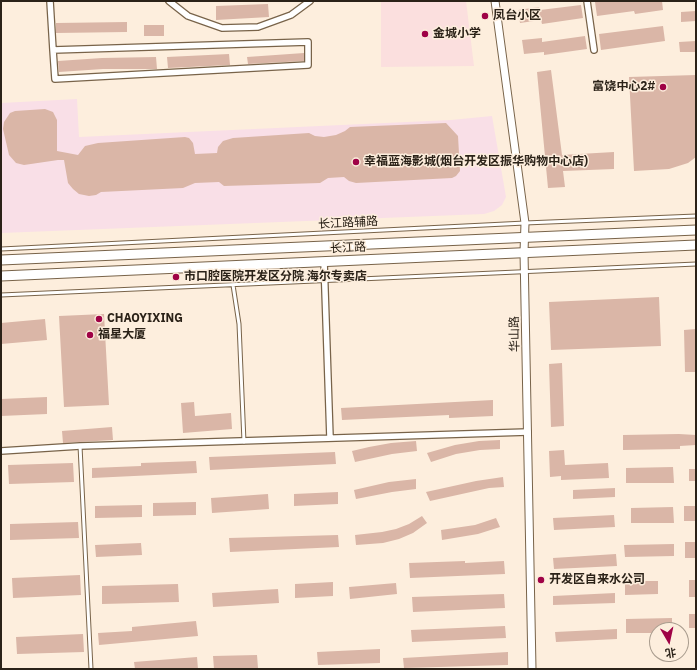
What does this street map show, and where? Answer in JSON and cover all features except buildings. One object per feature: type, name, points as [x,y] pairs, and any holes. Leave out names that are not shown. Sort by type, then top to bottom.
[{"type":"main road","name":"长江路","points":[[1,260],[696,230]]},
{"type":"main road","name":"长江路","points":[[1,276],[696,245]]},
{"type":"street","points":[[50,1],[53,50],[55,79],[308,65],[308,42],[53,50]]},
{"type":"street","points":[[169,1],[188,16],[222,28],[258,27],[291,15],[310,1]]},
{"type":"street","name":"华山路","points":[[495,1],[525,223],[524,252],[532,669]]},
{"type":"street","points":[[587,1],[594,50]]},
{"type":"street","points":[[324,262],[330,438]]},
{"type":"street","points":[[1,451],[80,446],[528,432]]},
{"type":"lane","name":"长江路辅路","points":[[1,248],[696,216]]},
{"type":"lane","points":[[1,295],[696,264]]},
{"type":"lane","points":[[233,284],[239,324],[244,442]]},
{"type":"lane","points":[[80,446],[91,669]]},
{"type":"shaded area","name":"金城小学","points":[[381,1],[466,1],[474,66],[381,67]]},
{"type":"shaded area","points":[[77,99],[79,137],[451,120],[492,116],[506,197],[502,205],[494,211],[484,214],[1,233],[1,103]]},
{"type":"place","name":"凤台小区","points":[[485,16]]},
{"type":"place","name":"金城小学","points":[[425,34]]},
{"type":"place","name":"富饶中心2#","points":[[663,87]]},
{"type":"place","name":"幸福蓝海影城(烟台开发区振华购物中心店)","points":[[356,162]]},
{"type":"place","name":"市口腔医院开发区分院 海尔专卖店","points":[[176,277]]},
{"type":"place","name":"CHAOYIXING","points":[[99,319]]},
{"type":"place","name":"福星大厦","points":[[90,335]]},
{"type":"place","name":"开发区自来水公司","points":[[541,580]]}]
